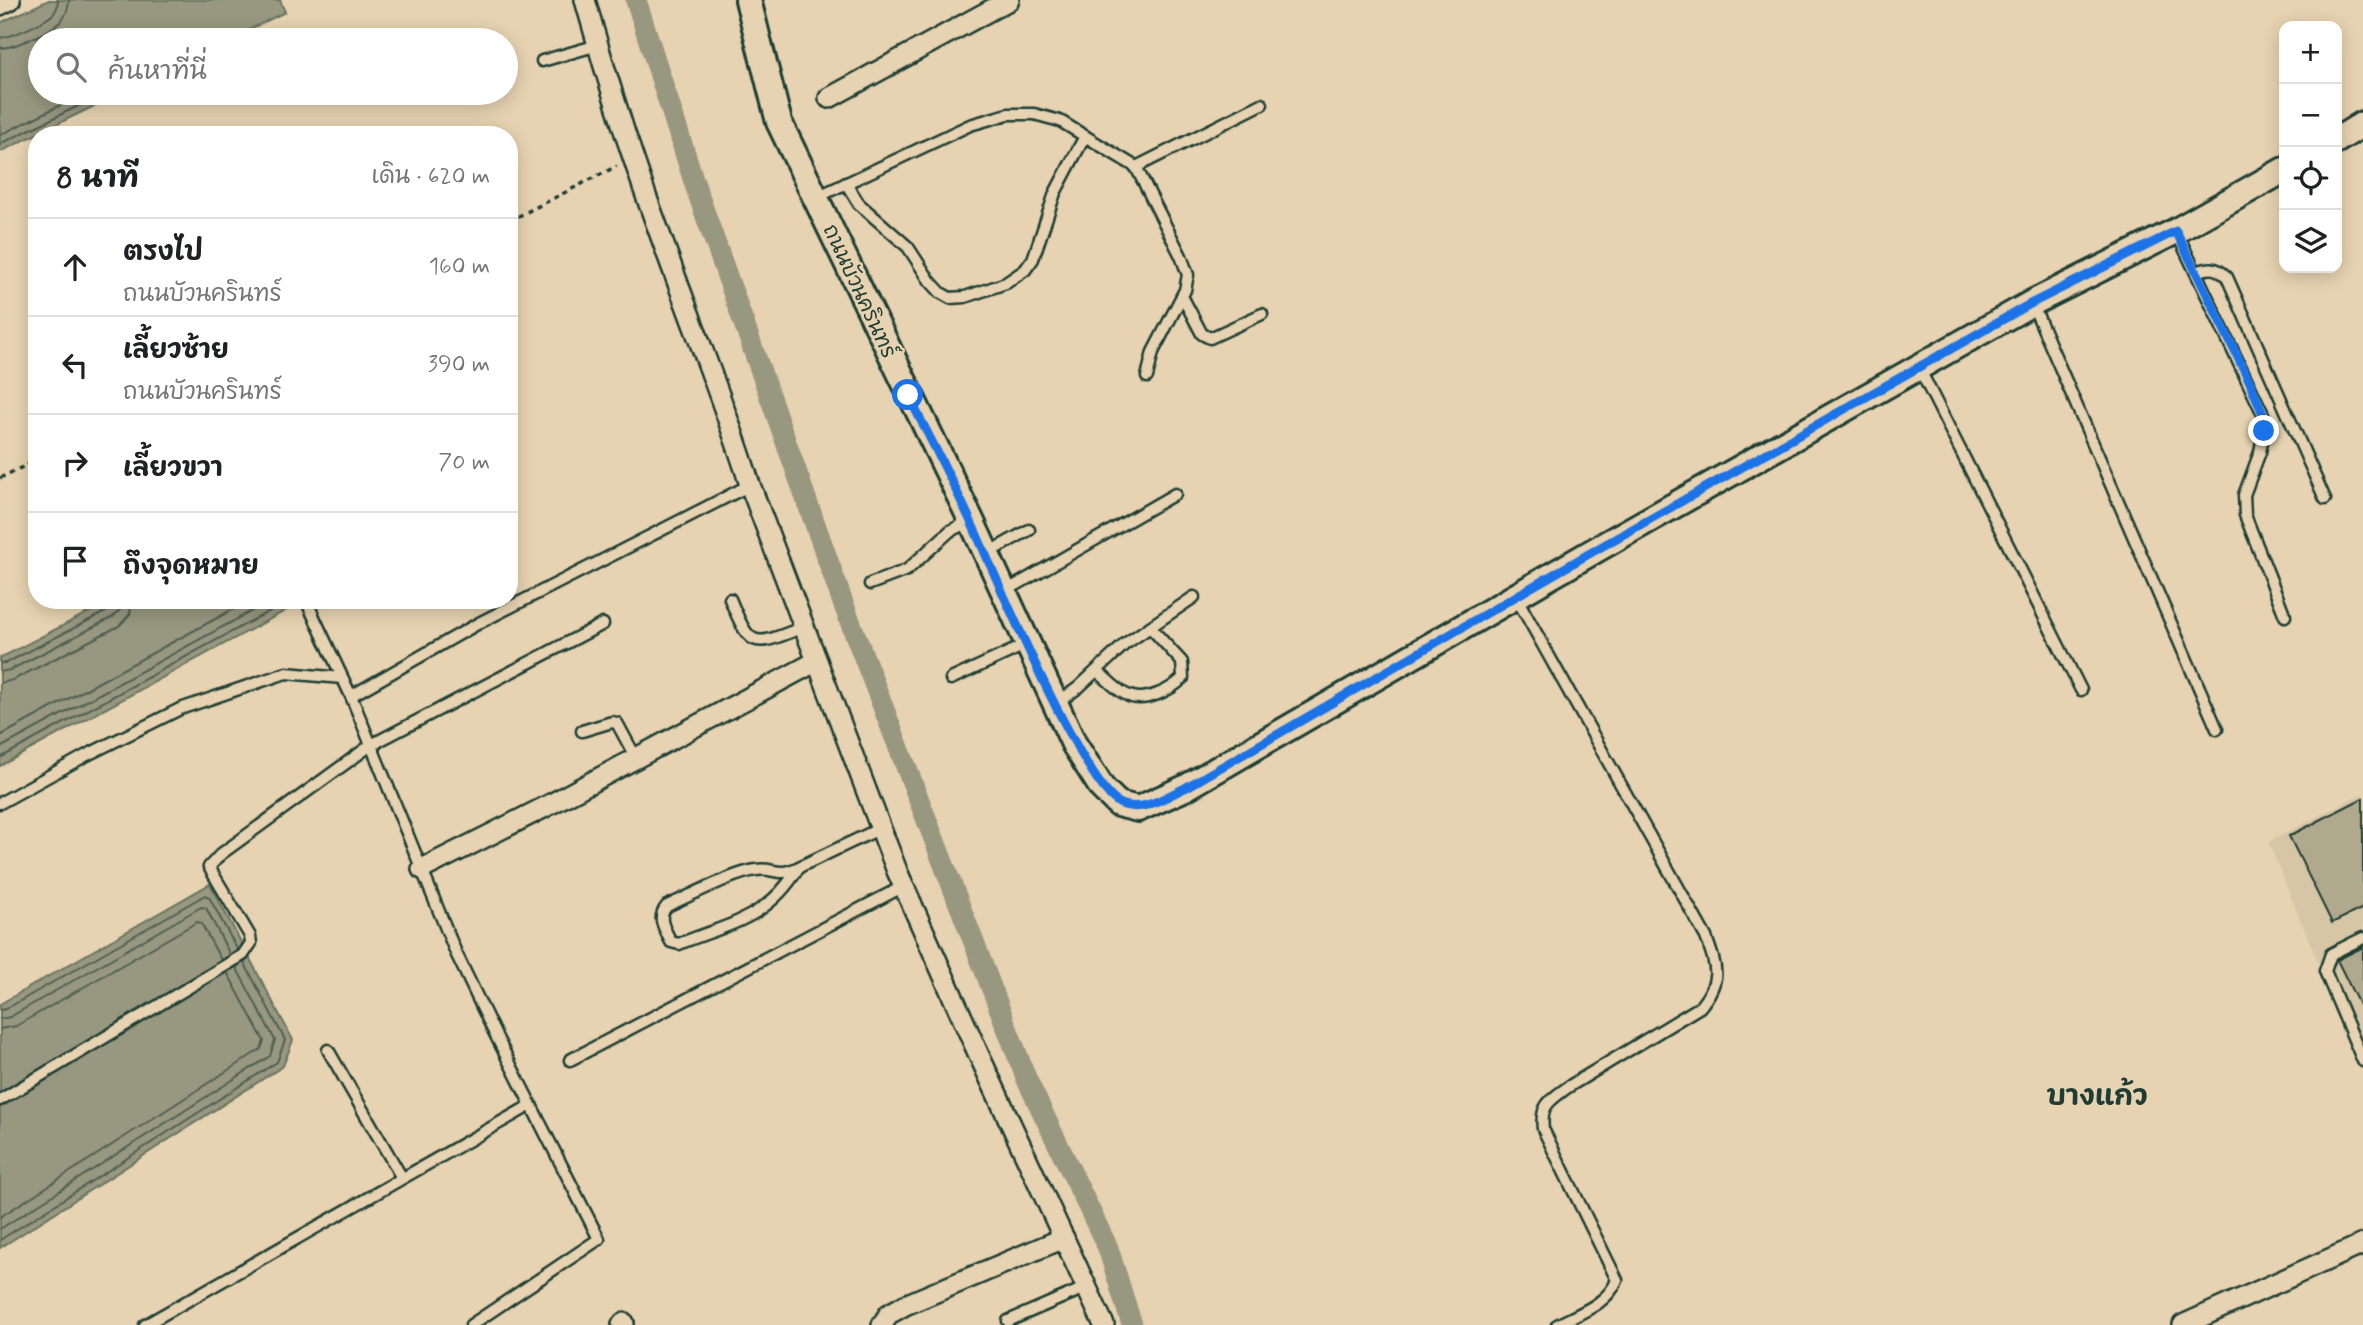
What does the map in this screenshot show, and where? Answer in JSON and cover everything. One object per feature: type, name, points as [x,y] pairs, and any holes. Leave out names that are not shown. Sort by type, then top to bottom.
[{"type":"street","points":[[0,5],[10,0]]},
{"type":"street","points":[[585,0],[668,257],[730,422],[750,485],[881,828],[904,886],[1104,1325]]},
{"type":"street","name":"ถนนบัวนครินทร์","points":[[748,0],[779,122],[908,395],[971,520],[1074,744],[1102,788],[1118,804],[1138,809],[1185,788],[1516,596],[2032,303],[2176,231],[2279,173]]},
{"type":"street","points":[[829,98],[1009,0]]},
{"type":"street","points":[[2342,136],[2363,124]]},
{"type":"street","points":[[422,869],[817,661]]},
{"type":"street","points":[[881,1325],[889,1314],[905,1305],[1064,1238]]},
{"type":"street","points":[[2183,1325],[2363,1244]]},
{"type":"lane","points":[[542,61],[598,45]]},
{"type":"lane","points":[[1136,167],[1262,104]]},
{"type":"lane","points":[[816,198],[970,125],[1008,114],[1034,114],[1060,121],[1136,167],[1188,275],[1182,296],[1153,352],[1147,377]]},
{"type":"lane","points":[[846,183],[859,204],[908,247],[930,282],[941,293],[950,298],[965,297],[1006,284],[1025,270],[1033,259],[1055,194],[1085,136]]},
{"type":"lane","points":[[2176,231],[2263,414],[2264,431],[2260,452],[2244,495],[2245,515],[2285,616]]},
{"type":"lane","points":[[2196,272],[2210,267],[2227,276],[2325,499]]},
{"type":"lane","points":[[1182,296],[1202,334],[1210,338],[1262,314]]},
{"type":"lane","points":[[2032,303],[2217,729]]},
{"type":"lane","points":[[1919,367],[2081,690]]},
{"type":"lane","points":[[518,603],[750,485]]},
{"type":"lane","points":[[1003,592],[1175,494]]},
{"type":"lane","points":[[870,584],[907,570],[950,531],[971,520]]},
{"type":"lane","points":[[986,554],[1029,530]]},
{"type":"lane","points":[[1516,596],[1706,937],[1717,969],[1713,991],[1700,1007],[1548,1101],[1542,1115],[1543,1129],[1617,1280],[1613,1291],[1599,1303],[1557,1325]]},
{"type":"lane","points":[[1055,704],[1097,671],[1125,644],[1194,597]]},
{"type":"lane","points":[[730,599],[743,632],[750,638],[767,641],[804,627]]},
{"type":"lane","points":[[310,609],[351,696],[456,953],[600,1239],[471,1325]]},
{"type":"lane","points":[[351,696],[506,609]]},
{"type":"lane","points":[[0,1100],[243,955],[251,943],[250,936],[209,867],[221,854],[371,745],[603,624]]},
{"type":"lane","points":[[1097,671],[1127,695],[1136,698],[1149,697],[1175,685],[1183,678],[1182,662],[1150,626]]},
{"type":"lane","points":[[951,678],[1027,644]]},
{"type":"lane","points":[[0,803],[85,755],[180,709],[286,673],[342,678]]},
{"type":"lane","points":[[582,731],[617,723],[636,758]]},
{"type":"lane","points":[[799,867],[787,888],[759,912],[679,944],[671,942],[661,920],[667,906],[757,869],[779,874],[788,873],[799,867],[881,828]]},
{"type":"lane","points":[[570,1060],[904,886]]},
{"type":"lane","points":[[2363,938],[2331,954],[2325,971],[2363,1061]]},
{"type":"lane","points":[[328,1050],[402,1178]]},
{"type":"lane","points":[[145,1325],[531,1105]]},
{"type":"lane","points":[[1008,1321],[1087,1287]]},
{"type":"path","points":[[518,216],[635,157]]},
{"type":"path","points":[[0,478],[28,464]]},
{"type":"shaded area","points":[[2363,793],[2363,1069],[2268,842]]},
{"type":"water","points":[[49,0],[280,0],[285,12],[252,28],[28,28],[28,105],[96,105],[53,126],[28,126],[28,138],[0,152],[0,23]]},
{"type":"water","points":[[95,609],[288,609],[0,766],[0,658]]},
{"type":"water","points":[[210,884],[293,1040],[283,1066],[0,1248],[0,1004]]},
{"type":"building","points":[[2363,798],[2363,908],[2332,923],[2289,836]]},
{"type":"building","points":[[2363,947],[2363,1013],[2337,960]]},
{"type":"waterway","points":[[636,0],[697,191],[843,603],[1027,1080],[1108,1248],[1132,1325]]},
{"type":"district","name":"บางแก้ว","points":[[2097,1095]]},
{"type":"route","points":[[908,395],[971,520],[1074,744],[1102,788],[1118,804],[1138,809],[1185,788],[1599,548],[2032,303],[2176,231],[2249,380],[2263,414],[2264,431]]}]
